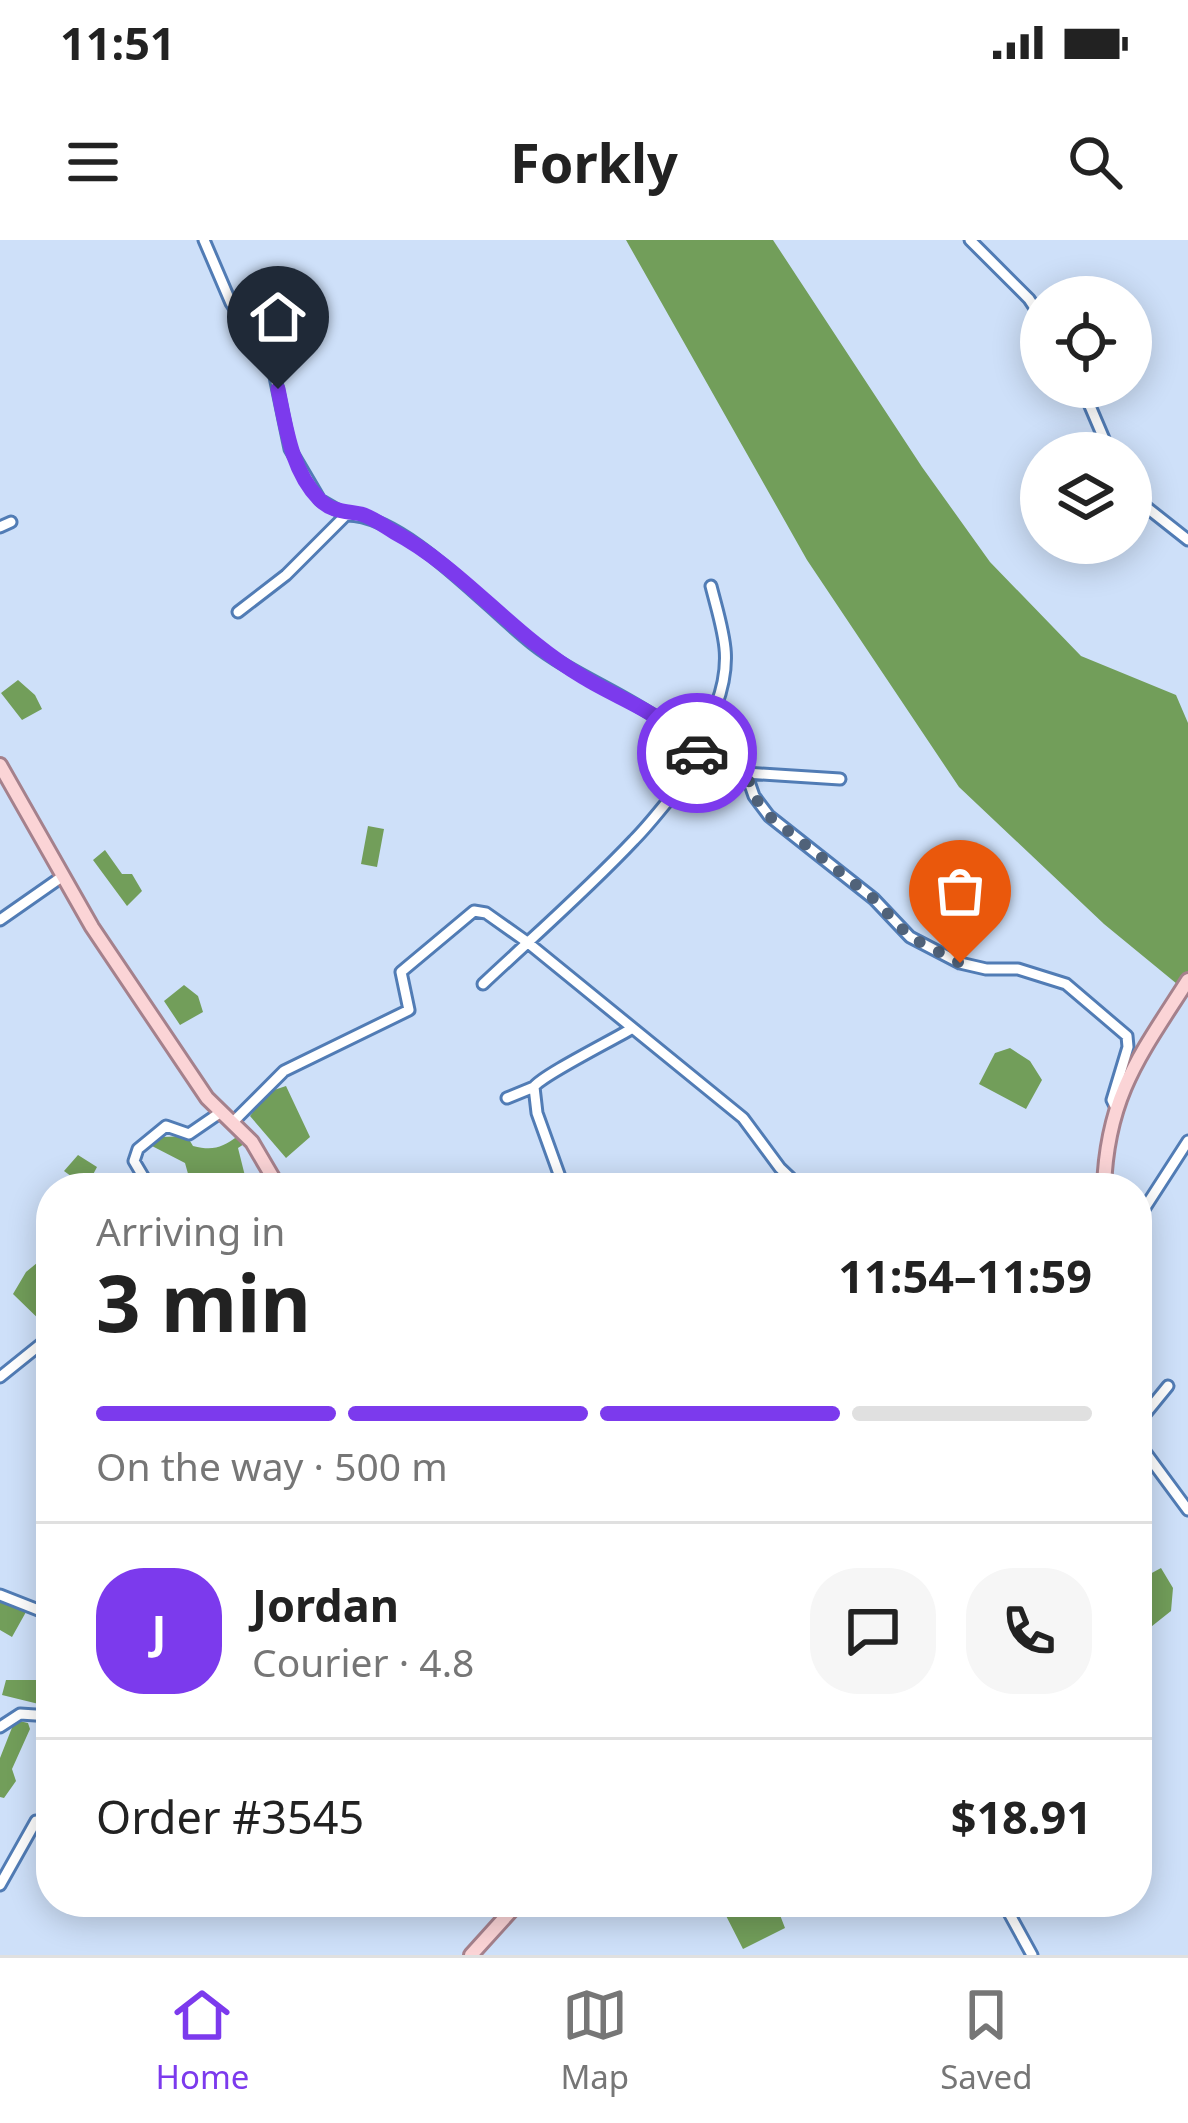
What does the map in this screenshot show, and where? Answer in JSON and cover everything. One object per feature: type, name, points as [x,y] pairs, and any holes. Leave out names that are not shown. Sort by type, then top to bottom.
[{"type":"main road","points":[[0,765],[62,876],[207,1098],[252,1142],[270,1173]]},
{"type":"main road","points":[[1106,1173],[1126,1076],[1188,980]]},
{"type":"main road","points":[[471,1955],[505,1917]]},
{"type":"street","points":[[204,240],[231,303],[273,367],[290,449],[320,500],[346,514],[363,514],[424,548],[534,645],[652,714],[693,747],[704,763]]},
{"type":"street","points":[[970,240],[1020,294]]},
{"type":"street","points":[[1152,512],[1188,540]]},
{"type":"street","points":[[238,612],[286,575],[346,514]]},
{"type":"street","points":[[0,527],[11,522]]},
{"type":"street","points":[[693,747],[707,729],[728,676],[726,643],[711,586]]},
{"type":"street","points":[[483,984],[622,854],[704,763],[746,773],[841,779]]},
{"type":"street","points":[[746,773],[754,796],[769,816],[874,899],[910,937],[960,963],[1018,969],[1066,984],[1126,1036],[1128,1047],[1112,1100],[1117,1110]]},
{"type":"street","points":[[0,920],[62,876]]},
{"type":"street","points":[[234,1121],[284,1071],[409,1010],[401,972],[474,911],[486,913],[527,942],[743,1118],[785,1173]]},
{"type":"street","points":[[507,1098],[632,1029]]},
{"type":"street","points":[[534,1087],[537,1113],[559,1173]]},
{"type":"street","points":[[141,1173],[134,1161],[138,1149],[166,1126],[189,1133],[221,1112]]},
{"type":"street","points":[[1152,1197],[1188,1141]]},
{"type":"street","points":[[0,1377],[36,1348]]},
{"type":"street","points":[[1152,1406],[1168,1386]]},
{"type":"street","points":[[1152,1461],[1188,1510]]},
{"type":"street","points":[[0,1595],[36,1609]]},
{"type":"street","points":[[0,1727],[20,1714],[36,1715]]},
{"type":"street","points":[[0,1886],[36,1822]]},
{"type":"street","points":[[1011,1917],[1032,1955]]},
{"type":"shaded area","points":[[626,240],[773,240],[990,562],[1081,656],[1176,695],[1188,723],[1188,993],[1104,924],[959,787],[807,560]]},
{"type":"shaded area","points":[[18,680],[42,709],[22,720],[1,693]]},
{"type":"shaded area","points":[[368,826],[384,829],[377,867],[361,864]]},
{"type":"shaded area","points":[[105,850],[122,874],[132,874],[142,891],[127,906],[93,860]]},
{"type":"shaded area","points":[[184,985],[198,996],[203,1012],[180,1025],[164,1001]]},
{"type":"shaded area","points":[[1010,1048],[1030,1061],[1042,1080],[1026,1109],[979,1084],[995,1053]]},
{"type":"shaded area","points":[[286,1086],[310,1137],[286,1158],[250,1116],[268,1092]]},
{"type":"shaded area","points":[[239,1135],[247,1142],[238,1148],[244,1173],[188,1173],[185,1163],[152,1146],[163,1137],[187,1136],[193,1146],[222,1146]]},
{"type":"shaded area","points":[[78,1155],[97,1167],[94,1173],[64,1171]]},
{"type":"shaded area","points":[[36,1264],[36,1316],[13,1294]]},
{"type":"shaded area","points":[[1161,1568],[1173,1588],[1171,1611],[1152,1626],[1152,1573]]},
{"type":"shaded area","points":[[0,1602],[26,1612],[12,1637],[0,1630]]},
{"type":"shaded area","points":[[6,1680],[36,1680],[36,1703],[2,1695]]},
{"type":"shaded area","points":[[15,1720],[28,1723],[30,1729],[12,1769],[16,1781],[4,1798],[0,1797],[0,1758]]},
{"type":"shaded area","points":[[727,1917],[781,1917],[785,1928],[743,1949]]},
{"type":"way so far","points":[[697,753],[704,763],[746,773],[754,796],[769,816],[874,899],[910,937],[960,963]]},
{"type":"route","points":[[278,389],[290,449],[320,500],[346,514],[363,514],[424,548],[534,645],[652,714],[697,753]]}]
